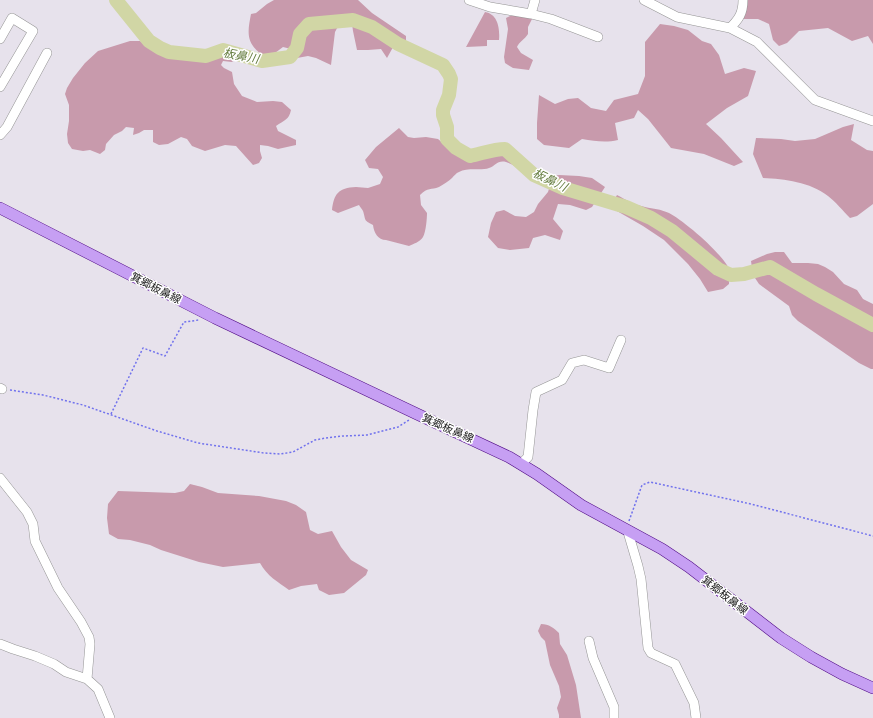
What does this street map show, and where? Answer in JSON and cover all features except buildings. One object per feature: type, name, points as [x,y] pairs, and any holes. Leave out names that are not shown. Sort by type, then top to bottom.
[{"type":"main road","name":"箕郷板鼻線","points":[[0,208],[210,315],[417,414],[509,456],[581,505],[662,549],[689,567],[781,638],[842,674],[873,688]]},
{"type":"street","points":[[469,0],[490,7],[551,19],[598,37]]},
{"type":"street","points":[[531,14],[535,0]]},
{"type":"street","points":[[644,0],[677,17],[730,28],[757,42],[815,100],[873,120]]},
{"type":"street","points":[[730,28],[738,20],[743,8],[743,0]]},
{"type":"street","points":[[0,39],[12,18],[33,31],[0,87]]},
{"type":"street","points":[[0,135],[7,127],[48,53]]},
{"type":"street","points":[[521,464],[528,457],[536,392],[562,380],[572,363],[584,360],[609,368],[622,340]]},
{"type":"street","points":[[0,478],[31,518],[35,541],[58,588],[81,622],[89,637],[90,644],[87,679]]},
{"type":"street","points":[[627,531],[641,579],[648,648],[651,652],[675,664],[694,703],[696,718]]},
{"type":"street","points":[[589,641],[593,658],[614,707],[614,718]]},
{"type":"street","points":[[0,644],[35,656],[54,664],[66,672],[87,679],[98,689],[110,718]]},
{"type":"path","points":[[111,414],[143,348],[165,356],[184,322],[203,320],[210,315]]},
{"type":"path","points":[[1,389],[43,395],[83,405],[157,431],[198,443],[280,454],[293,452],[315,440],[343,436],[368,435],[398,427],[417,414]]},
{"type":"path","points":[[627,531],[642,485],[650,482],[751,504],[873,536]]},
{"type":"shaded area","points":[[274,0],[358,0],[372,13],[406,36],[406,43],[397,40],[387,58],[381,49],[357,50],[351,16],[343,17],[335,32],[331,65],[308,56],[297,58],[291,49],[283,47],[275,53],[265,57],[254,48],[249,38],[251,14],[256,13]]},
{"type":"shaded area","points":[[747,0],[873,0],[873,44],[868,36],[852,41],[828,28],[799,31],[787,43],[779,46],[773,40],[769,24],[758,19],[741,19]]},
{"type":"shaded area","points":[[485,12],[493,16],[497,23],[499,40],[487,40],[487,46],[466,47]]},
{"type":"shaded area","points":[[512,15],[520,15],[532,19],[528,27],[528,34],[517,47],[521,53],[533,60],[529,70],[513,68],[505,63],[504,57],[508,29],[506,18]]},
{"type":"shaded area","points":[[660,24],[688,30],[702,41],[711,44],[719,55],[725,74],[744,68],[756,71],[748,96],[727,108],[706,124],[743,162],[734,166],[704,154],[671,148],[648,119],[638,110],[634,118],[615,123],[618,140],[604,142],[582,139],[569,148],[544,145],[537,139],[539,95],[555,104],[568,99],[578,98],[591,108],[606,111],[614,100],[638,94],[645,76],[645,42]]},
{"type":"shaded area","points":[[130,41],[140,41],[153,50],[167,55],[207,61],[225,55],[233,57],[235,59],[232,62],[223,61],[221,65],[232,72],[234,84],[242,96],[257,102],[282,102],[291,110],[287,118],[276,126],[278,131],[296,140],[296,145],[278,149],[260,145],[262,158],[259,163],[253,165],[236,146],[225,145],[205,151],[192,146],[187,139],[181,137],[168,144],[159,145],[153,142],[153,130],[144,130],[133,135],[134,128],[126,127],[114,135],[106,144],[105,150],[100,154],[90,150],[83,151],[72,149],[68,143],[67,134],[69,105],[65,94],[67,88],[85,63],[98,51]]},
{"type":"shaded area","points":[[854,124],[851,140],[867,150],[873,151],[873,204],[857,216],[850,218],[831,198],[813,187],[788,180],[763,178],[753,154],[756,138],[795,141],[815,139]]},
{"type":"shaded area","points":[[399,128],[408,137],[438,139],[466,161],[501,154],[512,156],[531,167],[541,176],[538,181],[506,162],[499,162],[486,169],[470,169],[457,173],[439,187],[427,190],[420,195],[421,205],[427,213],[427,221],[425,232],[420,240],[409,246],[383,240],[377,236],[373,225],[366,221],[363,211],[359,205],[338,213],[332,210],[334,200],[341,190],[356,187],[368,188],[380,184],[383,177],[378,169],[369,168],[365,160],[376,147]]},
{"type":"shaded area","points":[[559,175],[592,178],[605,187],[592,207],[586,210],[570,205],[558,204],[553,219],[563,231],[560,240],[545,235],[533,238],[529,248],[510,250],[498,248],[488,237],[491,223],[496,212],[504,210],[515,216],[526,217],[534,212],[538,204],[548,192],[553,176]]},
{"type":"shaded area","points":[[617,195],[638,205],[669,213],[702,238],[719,255],[730,271],[729,284],[723,289],[708,292],[688,264],[664,240],[610,207]]},
{"type":"shaded area","points":[[775,252],[784,252],[792,263],[818,264],[825,267],[833,272],[844,284],[857,290],[863,299],[873,304],[873,369],[859,363],[798,321],[792,315],[789,306],[759,284],[753,275],[751,261]]},
{"type":"shaded area","points":[[190,484],[218,493],[259,496],[286,501],[296,505],[306,512],[310,530],[318,534],[332,531],[341,547],[351,560],[368,570],[366,575],[344,593],[329,595],[319,590],[317,584],[301,586],[289,590],[269,575],[260,563],[223,567],[199,562],[150,545],[130,540],[118,539],[109,534],[107,518],[108,504],[118,491],[175,493],[184,491]]},
{"type":"shaded area","points":[[541,624],[555,629],[559,633],[560,644],[567,655],[576,685],[581,718],[559,718],[557,708],[561,697],[559,686],[550,665],[545,641],[538,631]]},
{"type":"waterway","name":"板鼻川","points":[[116,0],[149,41],[160,48],[169,52],[206,56],[223,50],[262,61],[290,57],[297,48],[300,34],[309,24],[353,20],[372,27],[398,44],[443,65],[451,79],[449,95],[443,110],[443,115],[447,127],[447,139],[456,148],[470,156],[505,149],[534,175],[563,188],[626,207],[651,218],[672,231],[718,269],[731,275],[744,274],[770,267],[873,325]]}]
